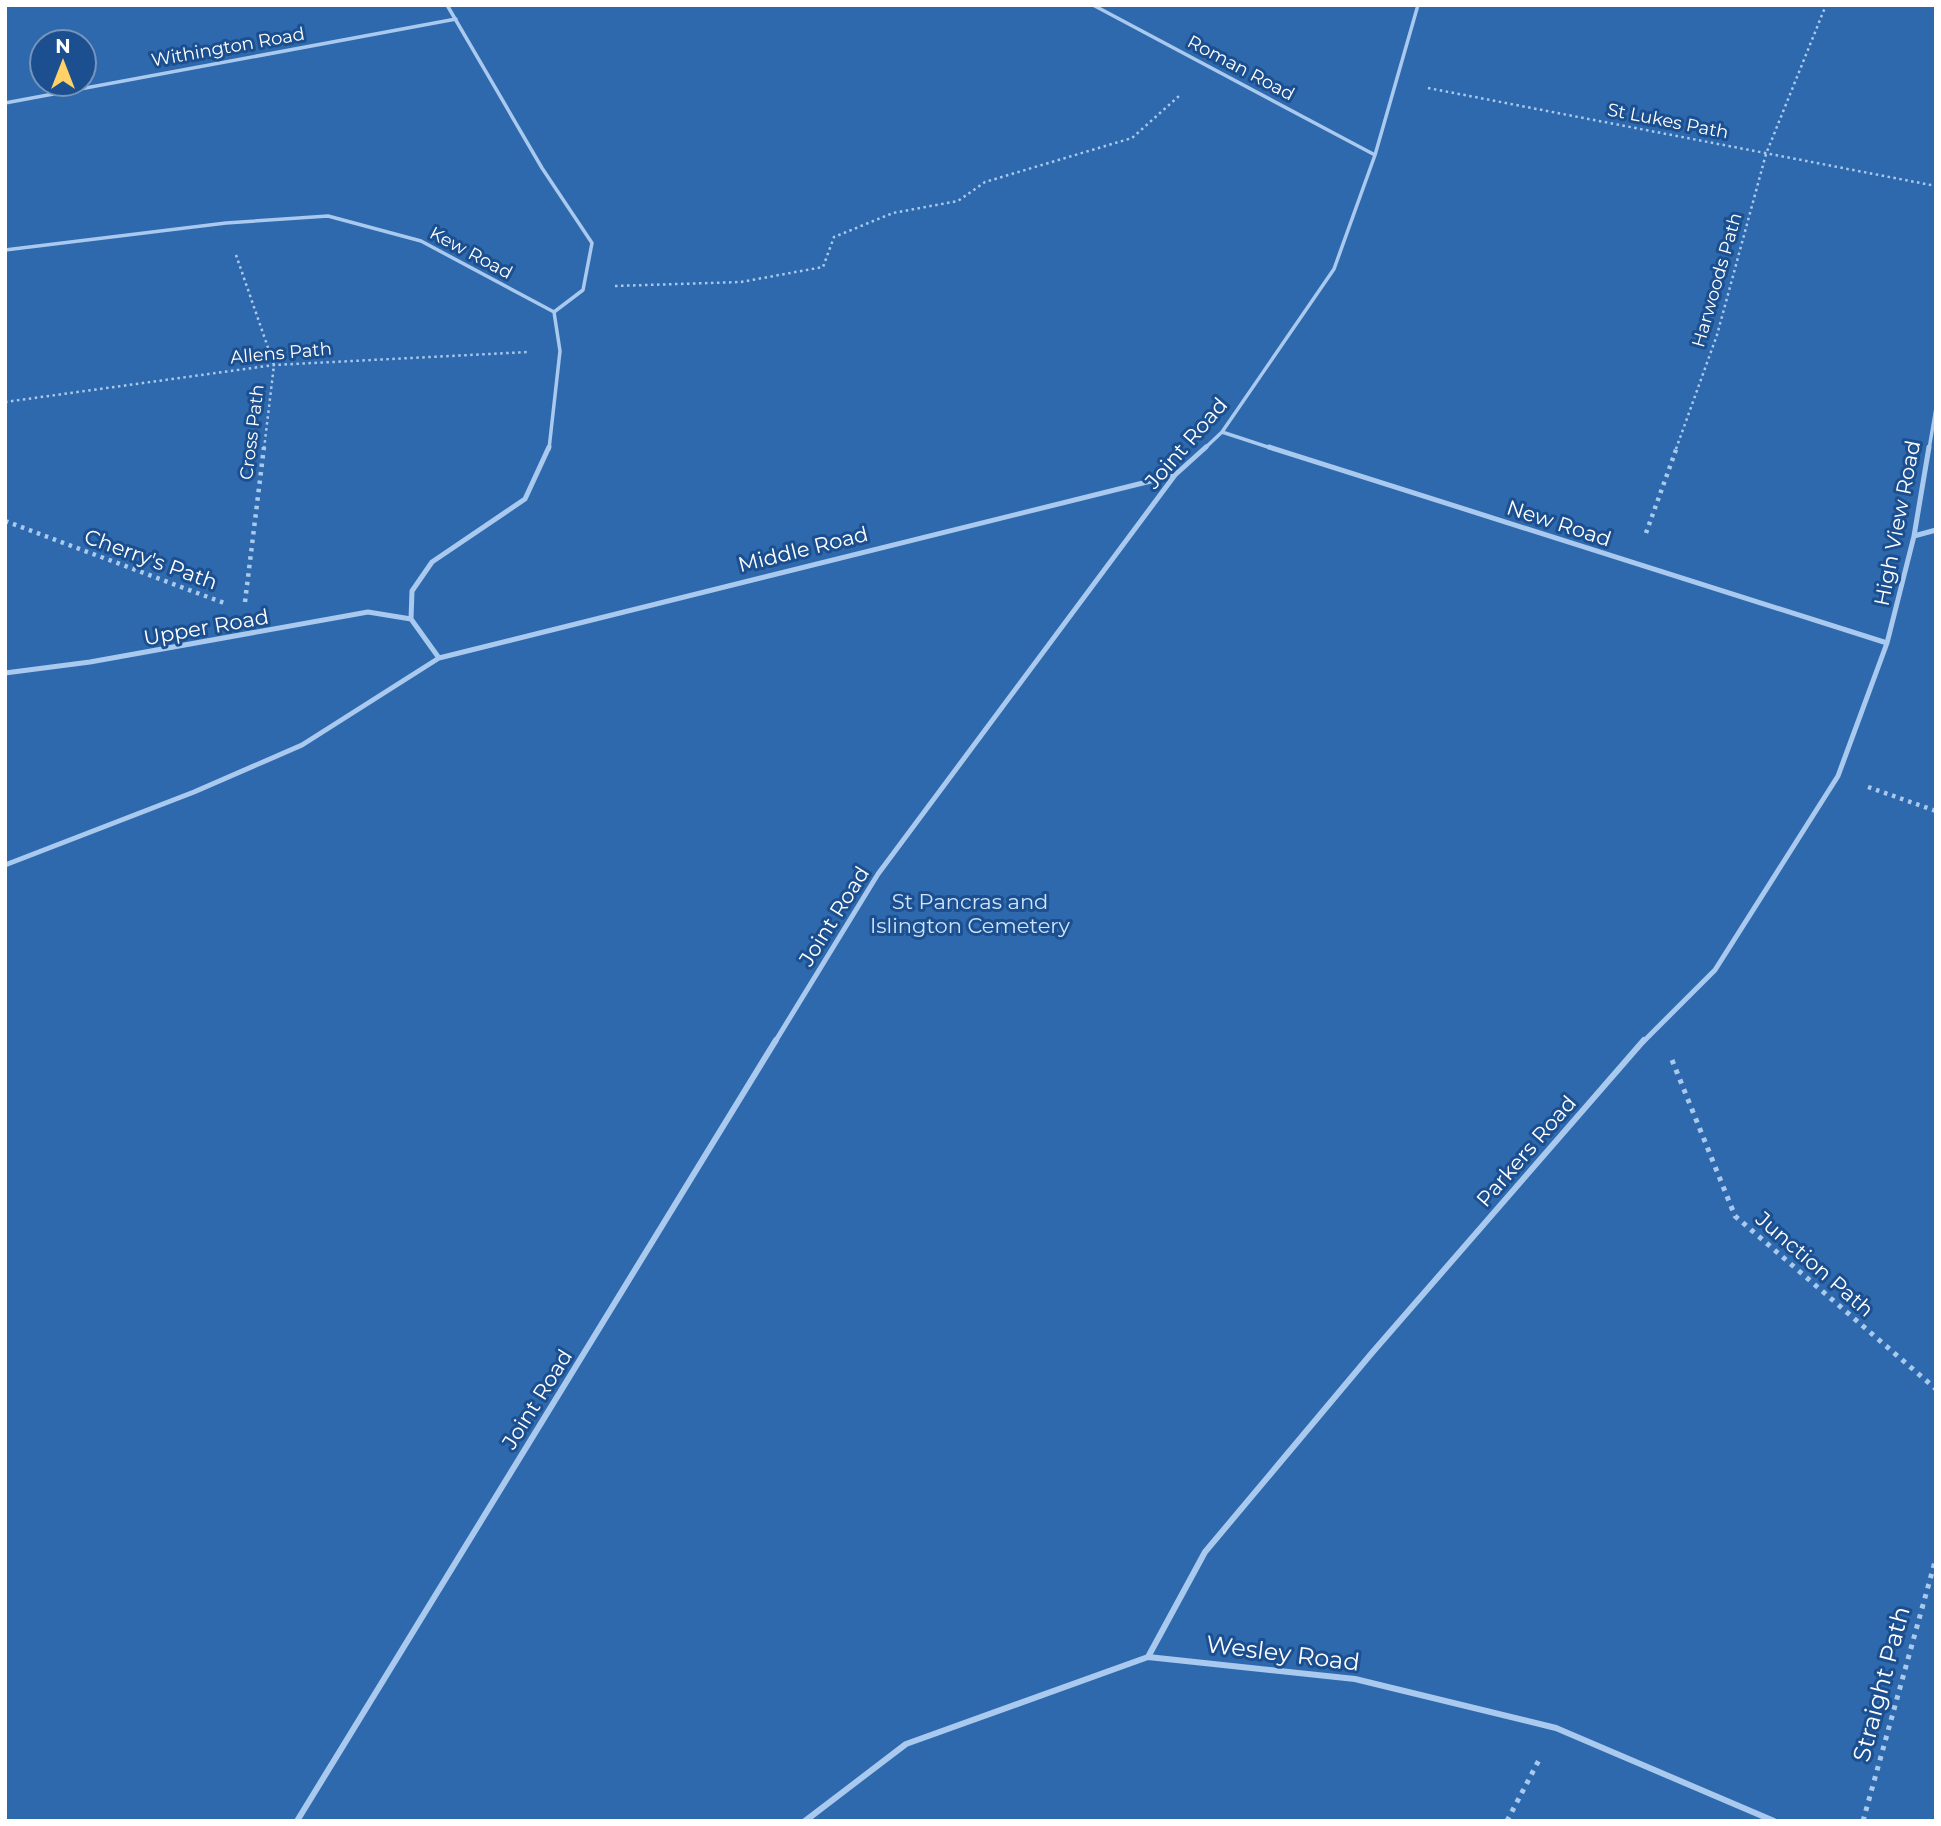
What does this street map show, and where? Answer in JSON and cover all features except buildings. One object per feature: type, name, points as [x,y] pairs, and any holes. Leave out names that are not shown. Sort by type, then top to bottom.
[{"type":"lane","points":[[439,658],[411,619],[412,591],[432,562],[525,499],[549,450],[560,351],[554,312],[583,290],[592,243],[542,168],[447,5]]},
{"type":"lane","name":"Roman Road","points":[[1093,5],[1375,155]]},
{"type":"lane","name":"Joint Road","points":[[297,1821],[878,874],[1175,475],[1222,432],[1334,269],[1375,155],[1418,5]]},
{"type":"lane","name":"Withington Road","points":[[5,103],[456,19]]},
{"type":"lane","name":"Kew Road","points":[[5,250],[226,223],[328,216],[421,241],[554,312]]},
{"type":"lane","name":"High View Road","points":[[1887,643],[1914,536],[1936,408]]},
{"type":"lane","name":"New Road","points":[[1222,432],[1887,643]]},
{"type":"lane","name":"Middle Road","points":[[5,865],[194,793],[302,745],[439,658],[1175,475]]},
{"type":"lane","points":[[1914,536],[1936,530]]},
{"type":"lane","name":"Upper Road","points":[[5,673],[284,630],[368,612],[411,619]]},
{"type":"lane","name":"Parkers Road","points":[[1148,1657],[1205,1552],[1371,1354],[1658,1024],[1715,970],[1838,776],[1887,643]]},
{"type":"lane","name":"Wesley Road","points":[[805,1821],[906,1744],[1148,1657],[1355,1679],[1556,1728],[1774,1821]]},
{"type":"path","name":"Harwoods Path","points":[[1635,564],[1717,335],[1766,154],[1826,5]]},
{"type":"path","name":"St Lukes Path","points":[[1395,81],[1936,186]]},
{"type":"path","points":[[583,290],[643,282],[712,284],[796,274],[822,267],[834,237],[893,213],[958,201],[985,182],[1132,138],[1180,96]]},
{"type":"path","name":"Cross Path","points":[[226,223],[274,365],[244,610]]},
{"type":"path","name":"Allens Path","points":[[5,402],[274,365],[560,351]]},
{"type":"path","name":"Cherry's Path","points":[[5,521],[244,610],[284,630]]},
{"type":"path","points":[[1838,776],[1936,811]]},
{"type":"path","name":"Junction Path","points":[[1658,1024],[1735,1216],[1936,1389]]},
{"type":"path","name":"Straight Path","points":[[1863,1821],[1936,1558]]},
{"type":"path","points":[[1507,1821],[1556,1728]]},
{"type":"green space","name":"St Pancras and Islington Cemetery","points":[[5,5],[1936,5],[1936,1821],[5,1821]]}]
